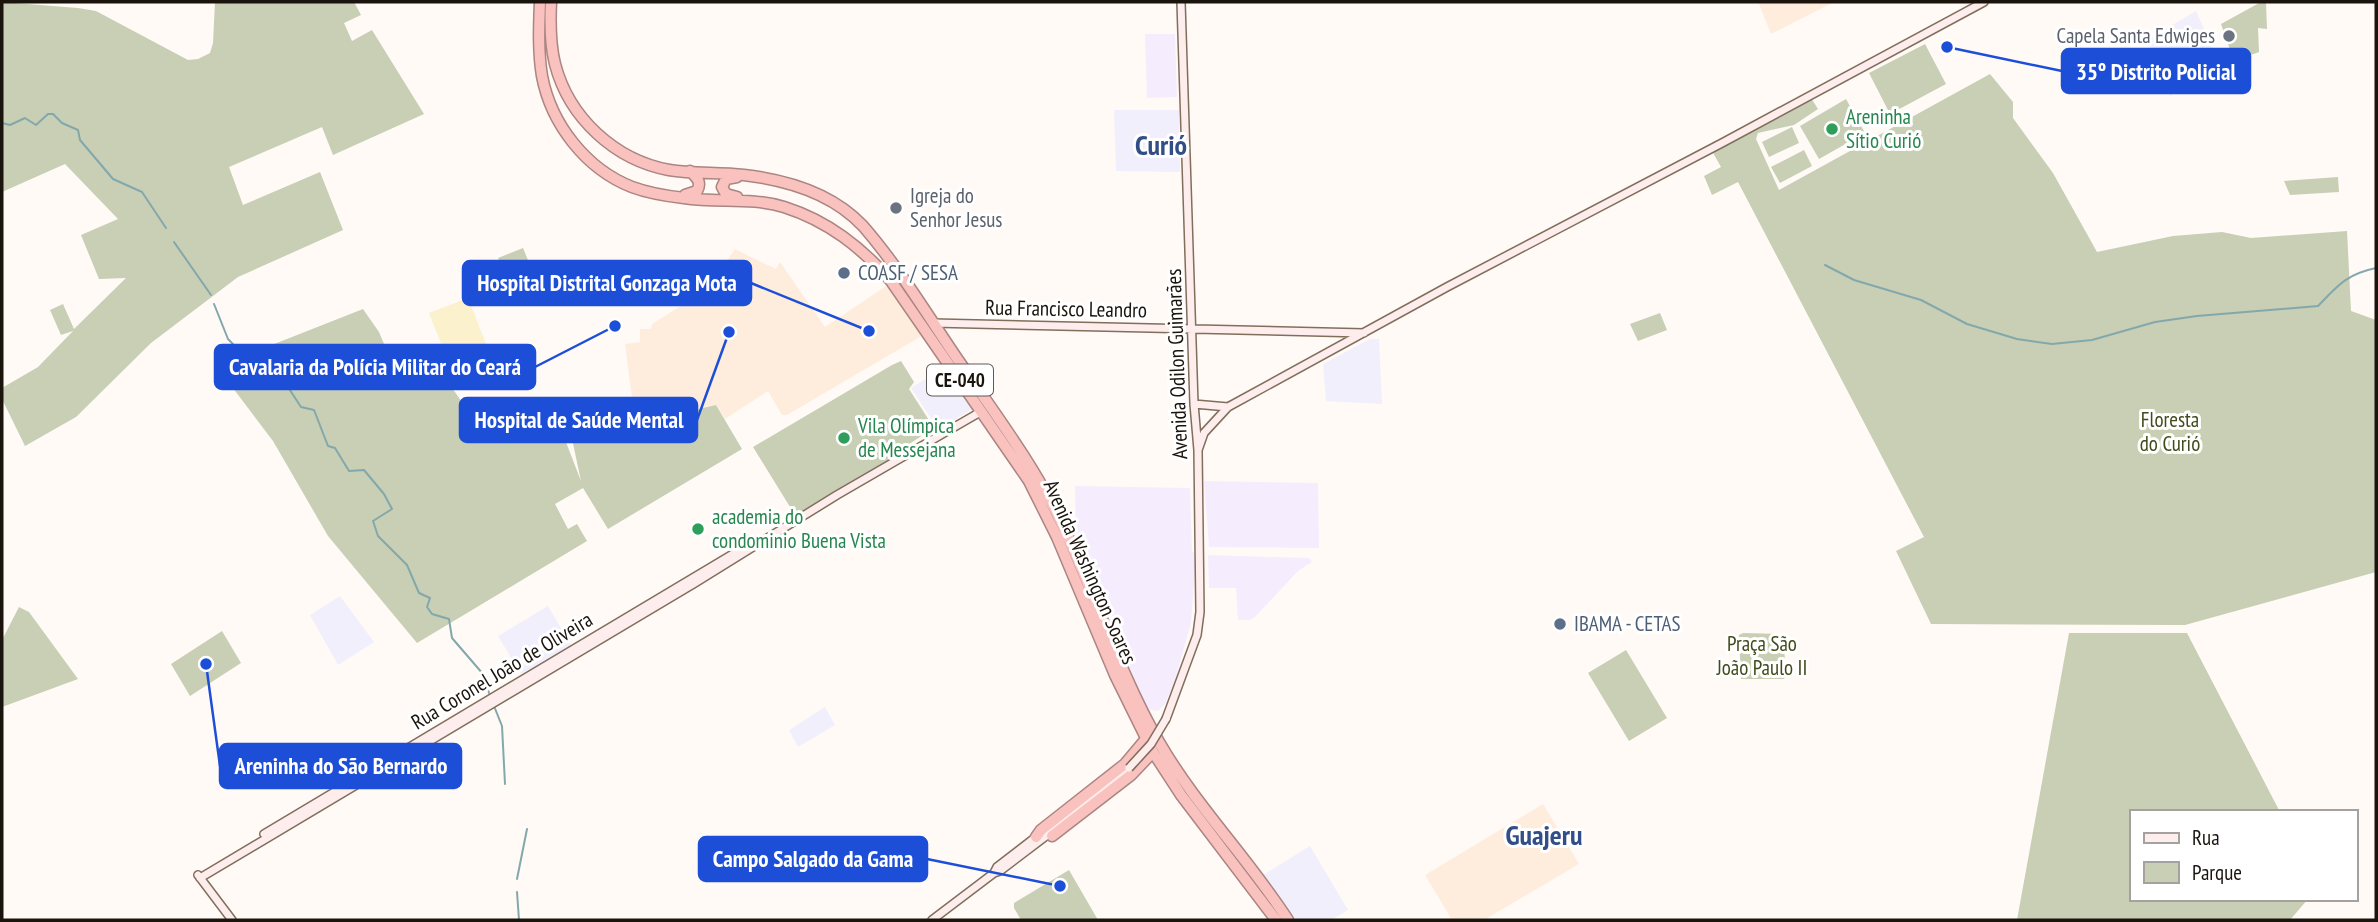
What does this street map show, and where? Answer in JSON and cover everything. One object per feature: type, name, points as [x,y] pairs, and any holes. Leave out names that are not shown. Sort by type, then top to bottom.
[{"type":"highway","name":"Avenida Washington Soares","points":[[540,2],[542,74],[551,104],[566,134],[589,159],[614,178],[648,192],[760,203],[783,207],[816,219],[859,247],[891,281],[1029,481],[1049,519],[1115,675],[1153,752],[1181,796],[1276,920]]},
{"type":"highway","name":"Avenida Washington Soares","points":[[551,2],[555,62],[566,94],[585,121],[608,143],[636,160],[669,170],[744,175],[799,187],[844,210],[881,249],[1041,482],[1072,545],[1139,704],[1159,742],[1190,790],[1288,920]]},
{"type":"highway","points":[[674,196],[698,190],[699,182],[690,172]]},
{"type":"highway","points":[[744,175],[724,180],[723,191],[730,196],[760,203]]},
{"type":"highway","points":[[1036,836],[1125,764],[1146,739]]},
{"type":"highway","points":[[1052,832],[1132,775],[1153,752]]},
{"type":"main road","name":"Avenida Odilon Guimarães","points":[[1052,832],[1129,768],[1151,744],[1166,719],[1199,623],[1201,591],[1198,450],[1194,404],[1181,2]]},
{"type":"main road","points":[[1198,450],[1204,433],[1228,407],[1984,2]]},
{"type":"main road","name":"Rua Francisco Leandro","points":[[933,323],[1365,333]]},
{"type":"main road","points":[[1343,332],[1351,338],[1343,344]]},
{"type":"main road","points":[[1194,404],[1228,407]]},
{"type":"main road","name":"Rua Coronel João de Oliveira","points":[[232,920],[199,876],[275,826],[647,604],[982,411]]},
{"type":"main road","points":[[994,873],[997,867],[1036,836],[1052,832]]},
{"type":"main road","points":[[932,920],[1052,832]]},
{"type":"shaded area","points":[[1834,2],[1771,34],[1759,4]]},
{"type":"shaded area","points":[[2196,11],[2221,67],[2170,96],[2147,40]]},
{"type":"shaded area","points":[[1145,34],[1175,34],[1177,97],[1147,98]]},
{"type":"shaded area","points":[[1114,110],[1179,110],[1180,172],[1116,171]]},
{"type":"shaded area","points":[[735,249],[776,269],[780,262],[825,327],[886,286],[921,334],[920,337],[787,415],[782,415],[768,391],[725,419],[716,405],[638,419],[634,414],[625,344],[640,342],[640,329],[651,329],[652,324],[687,302],[713,266],[720,270]]},
{"type":"shaded area","points":[[1370,339],[1379,339],[1382,404],[1326,401],[1323,364]]},
{"type":"shaded area","points":[[946,366],[973,409],[938,429],[911,388]]},
{"type":"shaded area","points":[[1204,481],[1318,483],[1319,548],[1209,547]]},
{"type":"shaded area","points":[[1075,486],[1190,488],[1192,551],[1196,555],[1191,623],[1175,680],[1165,704],[1158,711],[1148,709],[1116,636],[1112,616],[1100,597],[1076,540]]},
{"type":"shaded area","points":[[1208,555],[1309,558],[1312,562],[1298,571],[1255,617],[1238,620],[1236,588],[1209,588]]},
{"type":"shaded area","points":[[340,596],[374,642],[338,665],[310,615]]},
{"type":"shaded area","points":[[548,606],[571,645],[521,674],[498,636]]},
{"type":"shaded area","points":[[825,707],[835,725],[798,747],[789,730]]},
{"type":"shaded area","points":[[1543,804],[1579,864],[1484,920],[1452,920],[1425,875]]},
{"type":"shaded area","points":[[1310,846],[1348,910],[1331,920],[1296,920],[1263,875]]},
{"type":"green space","points":[[2,2],[96,11],[188,60],[210,53],[215,2],[354,2],[361,15],[344,23],[352,41],[372,30],[424,114],[333,155],[322,127],[229,167],[243,205],[320,172],[343,230],[238,277],[151,343],[76,417],[25,446],[2,399],[2,388],[38,367],[73,331],[61,335],[50,310],[63,304],[74,329],[126,278],[99,279],[81,235],[118,219],[65,164],[2,192]]},
{"type":"green space","points":[[2261,2],[2266,2],[2267,29],[2258,28],[2259,52],[2234,61],[2221,24]]},
{"type":"green space","points":[[1925,44],[1946,84],[1890,114],[1869,73]]},
{"type":"green space","name":"Floresta do Curió","points":[[1990,74],[2013,102],[2013,118],[2053,173],[2097,252],[2173,236],[2222,232],[2251,238],[2347,231],[2351,311],[2376,320],[2376,572],[2185,625],[1931,624],[1896,551],[1924,537],[1738,182],[1712,195],[1704,176],[1721,167],[1712,151],[1811,98],[1818,109],[1794,125],[1758,133],[1756,139],[1779,190]]},
{"type":"green space","name":"Areninha Sítio Curió","points":[[1846,99],[1865,133],[1819,159],[1800,126]]},
{"type":"green space","points":[[1792,127],[1799,143],[1769,157],[1762,142]]},
{"type":"green space","points":[[1804,150],[1812,166],[1780,183],[1771,167]]},
{"type":"green space","points":[[2338,177],[2339,192],[2290,195],[2284,181]]},
{"type":"green space","points":[[523,248],[539,287],[514,298],[498,258]]},
{"type":"green space","points":[[363,309],[379,332],[392,363],[403,361],[413,380],[444,371],[450,385],[485,435],[504,427],[521,436],[557,419],[581,481],[571,434],[587,410],[617,427],[716,405],[742,449],[608,529],[583,488],[555,504],[568,529],[577,524],[587,541],[417,643],[328,536],[273,441],[223,375],[249,354]]},
{"type":"green space","points":[[1660,313],[1667,330],[1638,341],[1630,324]]},
{"type":"green space","name":"Vila Olímpica de Messejana","points":[[901,361],[914,382],[909,389],[934,428],[903,448],[900,455],[795,515],[753,447]]},
{"type":"green space","points":[[19,607],[29,612],[78,679],[2,707],[2,640]]},
{"type":"green space","points":[[222,631],[241,663],[190,696],[171,664]]},
{"type":"green space","points":[[2069,633],[2187,633],[2279,810],[2130,810],[2130,901],[2306,901],[2290,920],[2017,920]]},
{"type":"green space","name":"Praça São João Paulo II","points":[[1783,634],[1784,679],[1741,679],[1739,635]]},
{"type":"green space","points":[[1626,650],[1667,718],[1629,741],[1588,673]]},
{"type":"green space","points":[[1069,870],[1098,920],[1021,920],[1014,903]]},
{"type":"sand","points":[[468,298],[488,349],[449,364],[429,313]]},
{"type":"waterway","points":[[2,123],[10,125],[25,118],[36,125],[48,114],[53,114],[62,123],[78,130],[80,140],[113,179],[142,192],[166,228]]},
{"type":"waterway","points":[[174,242],[211,295]]},
{"type":"waterway","points":[[1825,265],[1854,280],[1921,300],[1967,324],[2017,339],[2052,344],[2092,340],[2155,322],[2318,306],[2344,281],[2376,268]]},
{"type":"waterway","points":[[214,304],[228,339],[258,370],[284,381],[301,407],[314,410],[328,446],[335,448],[349,471],[364,470],[384,494],[392,509],[373,521],[378,536],[407,565],[419,593],[430,598],[427,607],[432,614],[449,619],[452,638],[483,674],[489,693]]},
{"type":"waterway","points":[[494,706],[502,726],[505,784]]},
{"type":"waterway","points":[[517,879],[527,829]]},
{"type":"waterway","points":[[517,892],[519,920]]},
{"type":"place","name":"Capela Santa Edwiges","points":[[2229,36]]},
{"type":"place","name":"35º Distrito Policial","points":[[1947,47]]},
{"type":"place","name":"Areninha Sítio Curió","points":[[1832,129]]},
{"type":"place","name":"Igreja do Senhor Jesus","points":[[896,208]]},
{"type":"place","name":"COASF / SESA","points":[[844,273]]},
{"type":"place","name":"Cavalaria da Polícia Militar do Ceará","points":[[615,326]]},
{"type":"place","name":"Hospital Distrital Gonzaga Mota","points":[[869,331]]},
{"type":"place","name":"Hospital de Saúde Mental","points":[[729,332]]},
{"type":"place","name":"Vila Olímpica de Messejana","points":[[844,438]]},
{"type":"place","name":"academia do condominio Buena Vista","points":[[698,529]]},
{"type":"place","name":"IBAMA - CETAS","points":[[1560,624]]},
{"type":"place","name":"Areninha do São Bernardo","points":[[206,664]]},
{"type":"place","name":"Campo Salgado da Gama","points":[[1060,886]]},
{"type":"district","name":"Curió","points":[[1161,145]]},
{"type":"district","name":"Guajeru","points":[[1544,835]]}]
